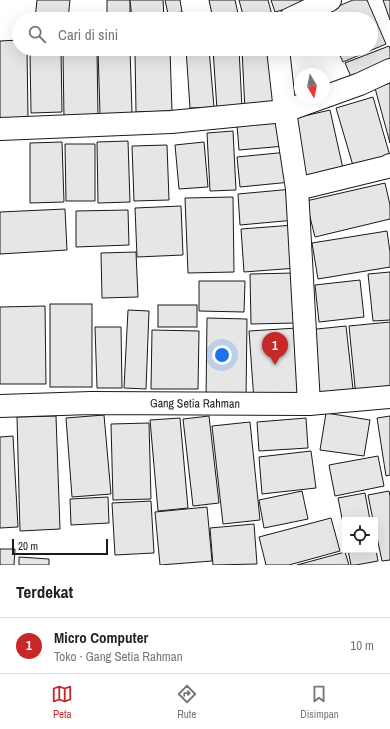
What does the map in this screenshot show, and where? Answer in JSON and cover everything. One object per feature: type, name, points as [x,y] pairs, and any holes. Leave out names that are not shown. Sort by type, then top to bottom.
[{"type":"street","points":[[305,12],[330,0]]},
{"type":"street","points":[[279,56],[285,111],[298,189],[309,404]]},
{"type":"street","points":[[330,95],[360,84],[390,70]]},
{"type":"street","points":[[0,129],[171,122],[285,111],[304,104]]},
{"type":"street","points":[[298,189],[390,166]]},
{"type":"street","name":"Gang Setia Rahman","points":[[0,406],[91,403],[309,404],[390,397]]},
{"type":"building","points":[[37,0],[70,0],[69,12],[36,12]]},
{"type":"building","points":[[107,0],[130,0],[130,12],[107,12]]},
{"type":"building","points":[[130,0],[163,0],[164,12],[131,12]]},
{"type":"building","points":[[165,0],[180,0],[182,12],[168,12]]},
{"type":"building","points":[[209,0],[235,0],[238,12],[212,12]]},
{"type":"building","points":[[239,0],[268,0],[271,12],[242,12]]},
{"type":"building","points":[[271,0],[303,0],[304,4],[275,12]]},
{"type":"building","points":[[353,0],[367,0],[372,12],[324,12]]},
{"type":"building","points":[[383,0],[390,0],[390,20]]},
{"type":"building","points":[[378,25],[386,44],[378,47]]},
{"type":"building","points":[[12,40],[12,56],[27,56],[28,118],[0,119],[0,41]]},
{"type":"building","points":[[389,46],[390,64],[352,79],[345,63],[363,56],[378,56],[378,50]]},
{"type":"building","points":[[30,56],[61,56],[62,112],[31,113]]},
{"type":"building","points":[[63,56],[97,56],[98,117],[64,118]]},
{"type":"building","points":[[98,56],[130,56],[132,113],[100,115]]},
{"type":"building","points":[[135,56],[170,56],[172,111],[136,112]]},
{"type":"building","points":[[186,56],[210,56],[214,107],[190,108]]},
{"type":"building","points":[[213,56],[239,56],[242,108],[217,110]]},
{"type":"building","points":[[242,56],[273,56],[277,109],[245,111]]},
{"type":"building","points":[[340,56],[357,56],[343,62]]},
{"type":"building","points":[[390,83],[390,143],[375,88]]},
{"type":"building","points":[[373,97],[390,156],[354,169],[336,108]]},
{"type":"building","points":[[330,110],[344,173],[305,181],[291,119]]},
{"type":"building","points":[[282,122],[285,146],[239,150],[237,125]]},
{"type":"building","points":[[233,131],[236,190],[210,191],[207,133]]},
{"type":"building","points":[[128,141],[130,202],[98,203],[97,142]]},
{"type":"building","points":[[62,142],[64,202],[30,203],[30,143]]},
{"type":"building","points":[[204,142],[208,187],[179,189],[175,145]]},
{"type":"building","points":[[65,144],[95,144],[95,201],[66,201]]},
{"type":"building","points":[[167,145],[169,200],[134,201],[132,146]]},
{"type":"building","points":[[288,152],[291,182],[240,187],[237,157]]},
{"type":"building","points":[[385,183],[390,205],[390,219],[315,237],[306,201]]},
{"type":"building","points":[[293,189],[295,220],[240,225],[238,194]]},
{"type":"building","points":[[233,197],[234,272],[188,273],[185,198]]},
{"type":"building","points":[[181,206],[183,255],[137,257],[135,208]]},
{"type":"building","points":[[65,209],[67,250],[0,254],[0,212]]},
{"type":"building","points":[[128,210],[129,245],[76,247],[76,211]]},
{"type":"building","points":[[294,225],[297,268],[244,272],[241,229]]},
{"type":"building","points":[[387,231],[390,252],[390,267],[318,279],[312,243]]},
{"type":"building","points":[[136,252],[138,297],[102,298],[101,253]]},
{"type":"building","points":[[390,272],[390,320],[373,321],[368,274]]},
{"type":"building","points":[[295,273],[296,323],[251,324],[250,274]]},
{"type":"building","points":[[360,280],[364,317],[319,322],[315,285]]},
{"type":"building","points":[[199,281],[245,281],[244,312],[199,311]]},
{"type":"building","points":[[50,304],[92,304],[92,387],[50,387]]},
{"type":"building","points":[[158,305],[197,305],[197,327],[158,327]]},
{"type":"building","points":[[45,306],[46,384],[0,384],[0,307]]},
{"type":"building","points":[[128,310],[149,311],[146,389],[124,388]]},
{"type":"building","points":[[207,318],[247,319],[246,399],[206,399]]},
{"type":"building","points":[[390,322],[390,393],[356,397],[349,326]]},
{"type":"building","points":[[346,326],[354,398],[315,402],[307,330]]},
{"type":"building","points":[[95,327],[121,327],[122,388],[97,388]]},
{"type":"building","points":[[297,328],[302,398],[254,401],[249,331]]},
{"type":"building","points":[[152,330],[199,331],[198,389],[151,389]]},
{"type":"building","points":[[326,413],[370,420],[364,456],[320,450]]},
{"type":"building","points":[[104,415],[111,494],[72,497],[66,418]]},
{"type":"building","points":[[56,416],[60,529],[20,531],[17,417]]},
{"type":"building","points":[[209,416],[219,503],[193,506],[183,419]]},
{"type":"building","points":[[390,416],[390,475],[386,476],[377,418]]},
{"type":"building","points":[[180,418],[188,508],[158,511],[150,420]]},
{"type":"building","points":[[306,418],[308,448],[259,451],[257,422]]},
{"type":"building","points":[[250,422],[260,520],[223,524],[212,426]]},
{"type":"building","points":[[149,423],[151,499],[113,500],[111,424]]},
{"type":"building","points":[[13,436],[18,527],[0,528],[0,437]]},
{"type":"building","points":[[311,451],[316,488],[262,494],[259,457]]},
{"type":"building","points":[[378,456],[384,486],[335,496],[329,465]]},
{"type":"building","points":[[302,491],[308,519],[264,528],[259,500]]},
{"type":"building","points":[[389,491],[390,560],[382,561],[378,542],[378,517],[372,517],[368,495]]},
{"type":"building","points":[[365,493],[369,517],[342,518],[338,498]]},
{"type":"building","points":[[108,497],[109,523],[71,525],[70,499]]},
{"type":"building","points":[[151,501],[154,553],[115,555],[112,503]]},
{"type":"building","points":[[207,507],[212,561],[160,565],[155,512]]},
{"type":"building","points":[[331,518],[340,551],[289,565],[266,565],[259,537]]},
{"type":"building","points":[[254,524],[257,564],[213,565],[210,528]]},
{"type":"building","points":[[0,549],[15,549],[14,565],[0,565]]},
{"type":"building","points":[[342,553],[345,553],[349,565],[297,565]]},
{"type":"building","points":[[349,553],[376,553],[378,561],[351,565]]},
{"type":"building","points":[[19,557],[49,559],[49,565],[19,565]]},
{"type":"place","name":"Micro Computer","points":[[275,365]]}]
